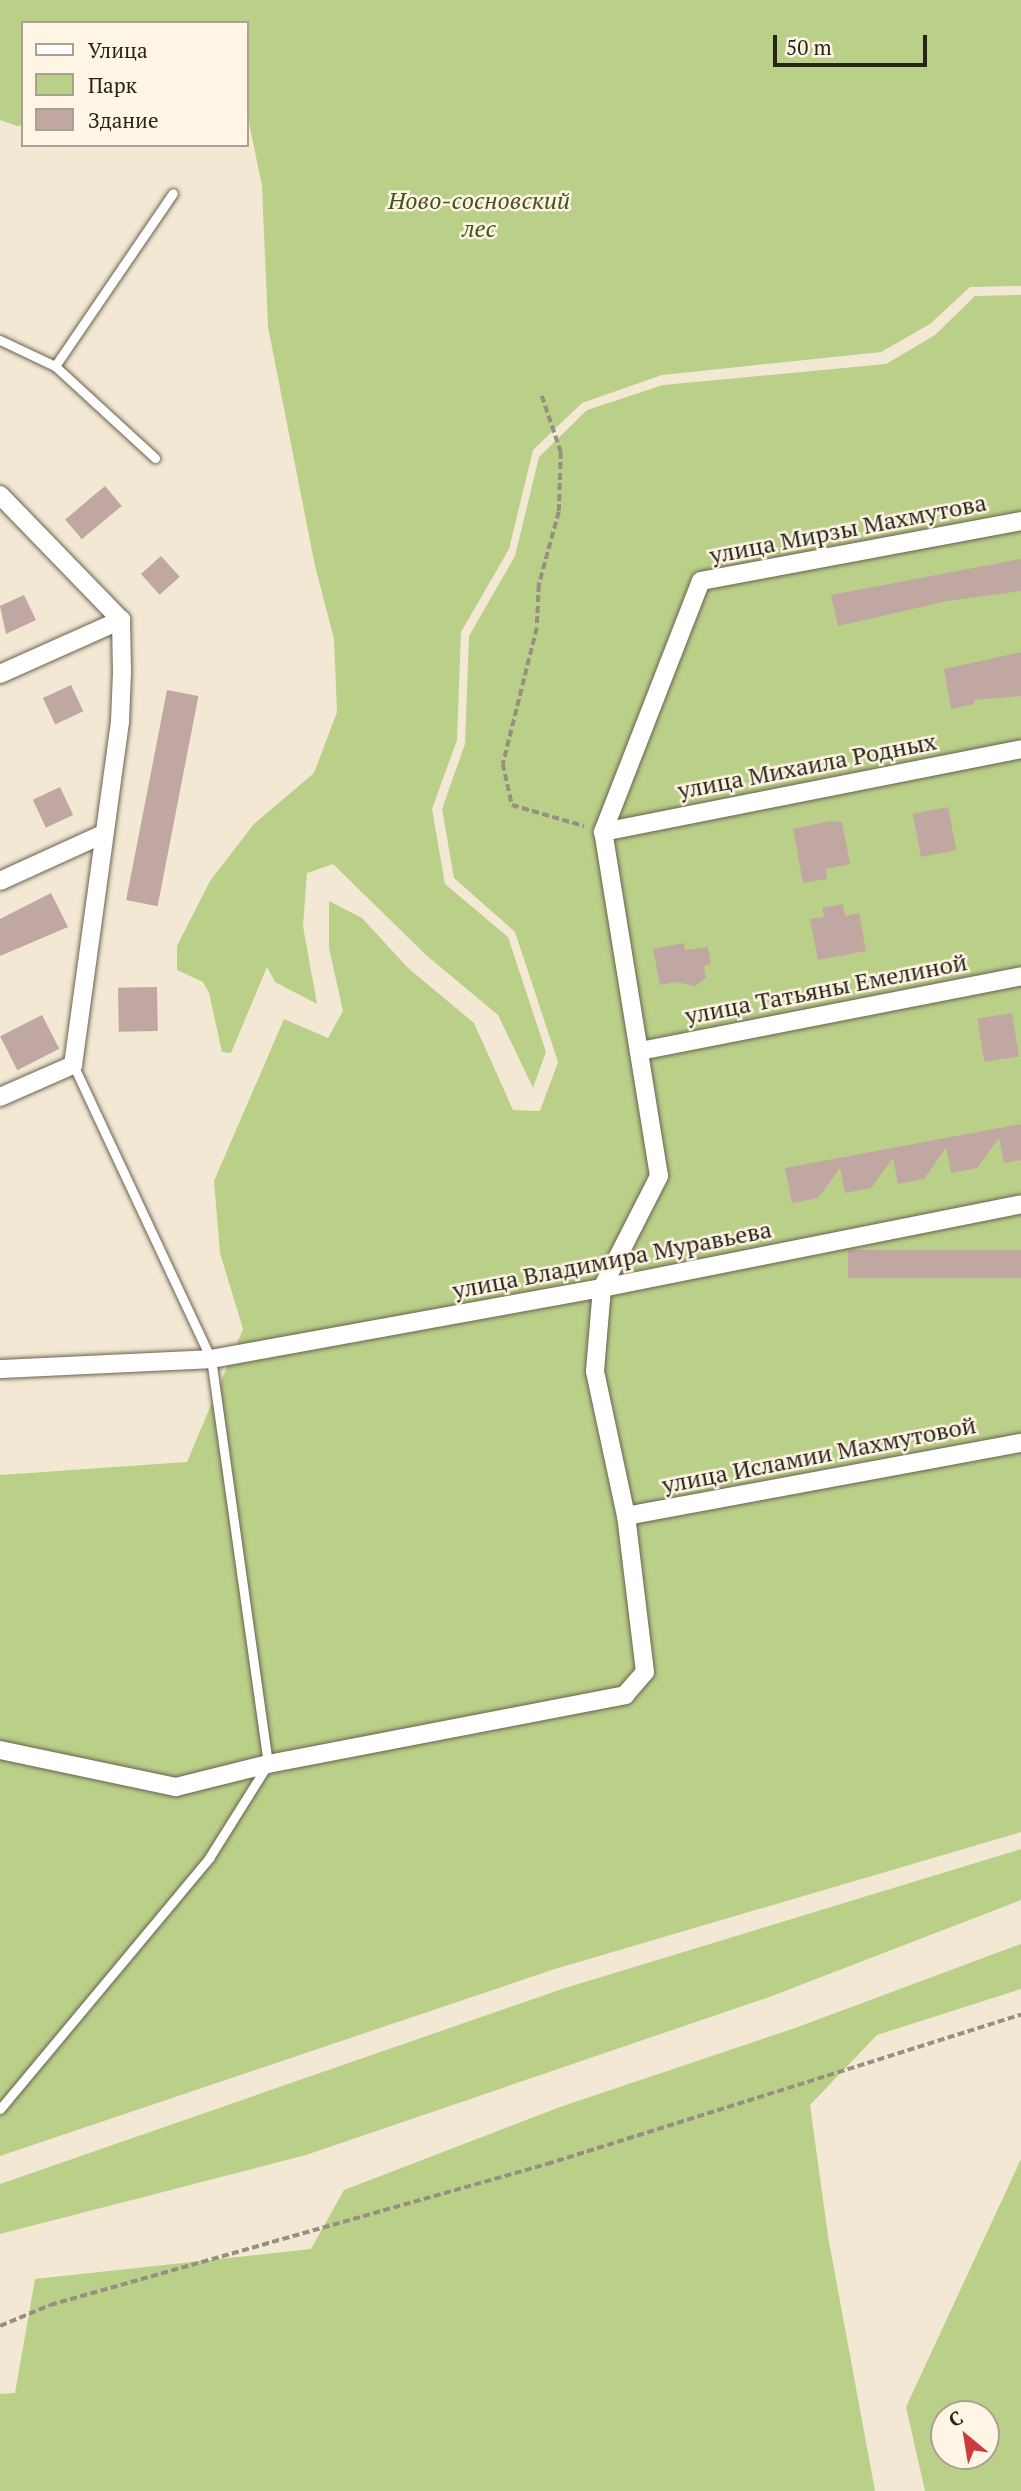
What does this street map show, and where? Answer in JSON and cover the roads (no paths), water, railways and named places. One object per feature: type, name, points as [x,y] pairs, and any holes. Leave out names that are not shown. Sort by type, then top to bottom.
[{"type":"street","points":[[0,495],[121,620],[120,722],[102,835],[73,1065],[0,1097]]},
{"type":"street","name":"улица Мирзы Махмутова","points":[[603,832],[701,581],[1021,521]]},
{"type":"street","points":[[0,674],[121,620]]},
{"type":"street","name":"улица Михаила Родных","points":[[603,832],[1021,749]]},
{"type":"street","points":[[0,1750],[176,1787],[268,1764],[625,1695],[645,1672],[626,1516],[595,1371],[602,1288],[660,1176],[603,832]]},
{"type":"street","points":[[0,881],[102,835]]},
{"type":"street","name":"улица Татьяны Емелиной","points":[[640,1051],[1021,976]]},
{"type":"street","name":"улица Владимира Муравьева","points":[[0,1369],[211,1360],[602,1288],[1021,1204]]},
{"type":"street","name":"улица Исламии Махмутовой","points":[[626,1516],[1021,1443]]},
{"type":"lane","points":[[55,366],[173,193]]},
{"type":"lane","points":[[0,340],[55,366],[155,458]]},
{"type":"lane","points":[[0,2109],[209,1858],[268,1764],[211,1360],[73,1065]]},
{"type":"park label","name":"Ново-сосновский лес","points":[[479,215]]}]
